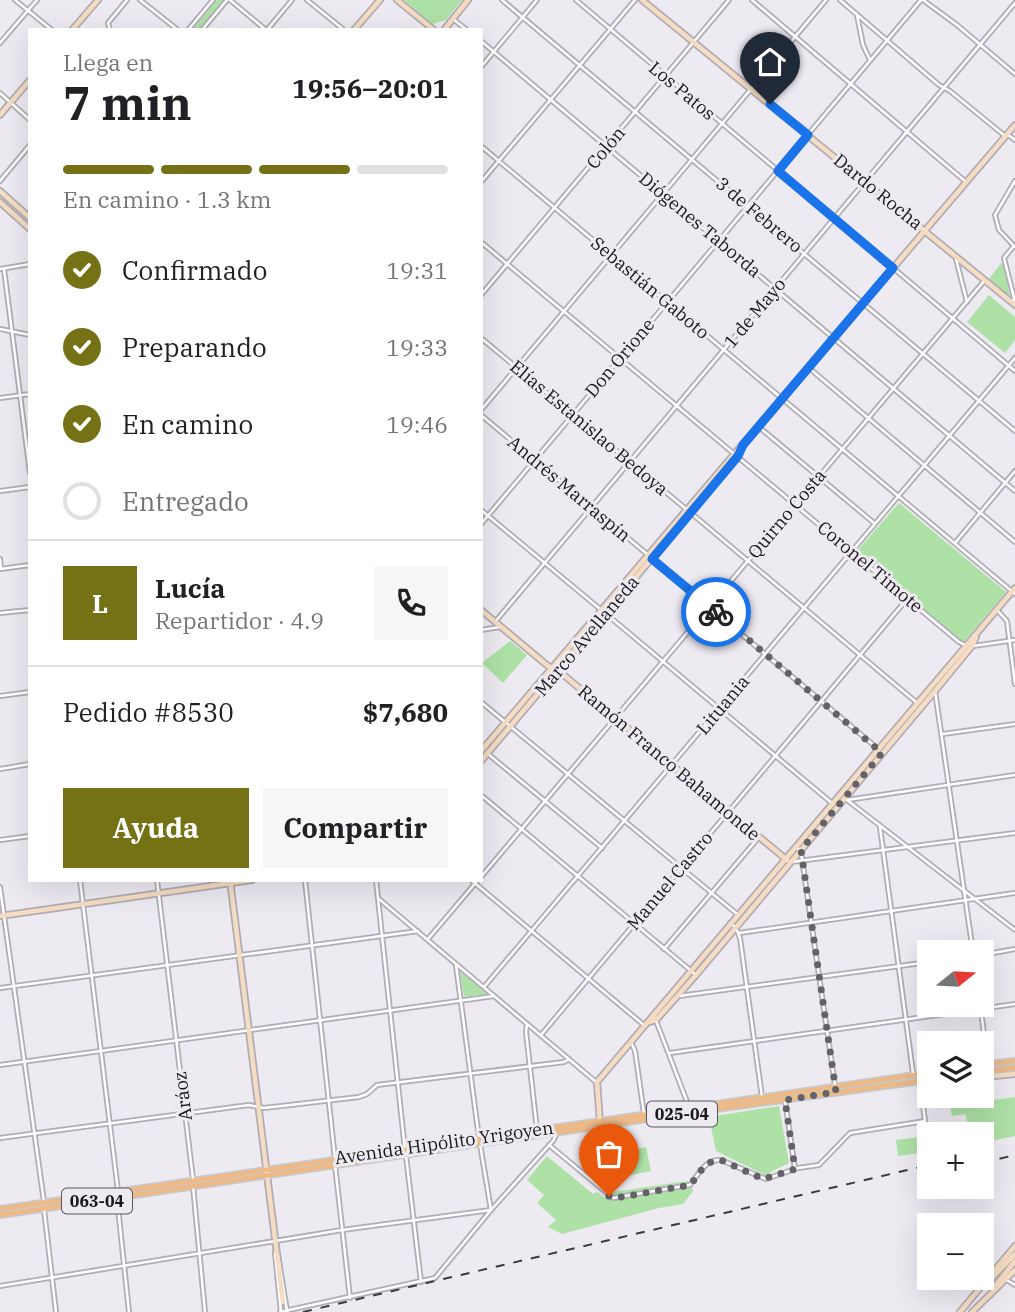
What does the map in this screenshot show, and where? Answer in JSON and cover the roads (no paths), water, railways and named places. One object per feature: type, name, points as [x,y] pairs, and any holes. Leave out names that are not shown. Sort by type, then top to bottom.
[{"type":"main road","points":[[994,1064],[1015,1060]]},
{"type":"main road","points":[[994,1071],[1015,1068]]},
{"type":"main road","name":"Avenida Hipólito Yrigoyen","points":[[480,1141],[537,1130],[600,1124],[916,1075]]},
{"type":"main road","name":"Avenida Hipólito Yrigoyen","points":[[0,1209],[44,1205],[480,1141],[557,1133],[689,1107],[763,1099],[785,1100],[836,1089],[917,1082]]},
{"type":"main road","name":"Avenida Hipólito Yrigoyen","points":[[0,1215],[44,1205]]},
{"type":"street","points":[[15,0],[50,28]]},
{"type":"street","points":[[0,43],[37,0]]},
{"type":"street","points":[[74,28],[98,0]]},
{"type":"street","points":[[108,28],[107,26],[127,0]]},
{"type":"street","points":[[140,0],[175,28]]},
{"type":"street","points":[[190,28],[213,0]]},
{"type":"street","points":[[204,28],[229,0],[264,28]]},
{"type":"street","points":[[268,28],[292,0]]},
{"type":"street","points":[[307,0],[342,28]]},
{"type":"street","points":[[356,28],[380,0]]},
{"type":"street","points":[[397,0],[432,28]]},
{"type":"street","points":[[446,28],[468,0]]},
{"type":"street","name":"3 de Febrero","points":[[502,0],[1015,431]]},
{"type":"street","points":[[483,65],[537,0]]},
{"type":"street","name":"Los Patos","points":[[576,0],[1015,371]]},
{"type":"street","points":[[483,179],[635,0]]},
{"type":"street","name":"Dardo Rocha","points":[[642,0],[1014,304]]},
{"type":"street","name":"Colón","points":[[483,293],[729,0]]},
{"type":"street","points":[[752,0],[966,182]]},
{"type":"street","points":[[483,408],[826,0]]},
{"type":"street","points":[[840,0],[943,88],[1015,140]]},
{"type":"street","points":[[922,0],[1015,74]]},
{"type":"street","name":"Don Orione","points":[[483,522],[922,0]]},
{"type":"street","name":"1 de Mayo","points":[[495,622],[1015,4]]},
{"type":"street","points":[[858,15],[863,45],[870,60]]},
{"type":"street","points":[[453,19],[464,28]]},
{"type":"street","name":"Diógenes Taborda","points":[[483,43],[1015,491]]},
{"type":"street","points":[[0,115],[28,82]]},
{"type":"street","points":[[0,93],[28,118]]},
{"type":"street","name":"Marco Avellaneda","points":[[483,749],[652,559],[743,445],[1015,125]]},
{"type":"street","points":[[0,181],[28,147]]},
{"type":"street","name":"Sebastián Gaboto","points":[[483,148],[1014,591]]},
{"type":"street","points":[[1014,304],[1004,258],[1015,246],[999,230],[995,215],[1015,181]]},
{"type":"street","points":[[0,191],[28,216]]},
{"type":"street","points":[[0,202],[28,227]]},
{"type":"street","name":"Coronel Timote","points":[[483,244],[965,645]]},
{"type":"street","points":[[956,256],[967,302]]},
{"type":"street","points":[[28,264],[2,269],[13,332],[28,457]]},
{"type":"street","name":"Quirno Costa","points":[[483,874],[985,280]]},
{"type":"street","points":[[0,329],[28,335]]},
{"type":"street","name":"Elías Estanislao Bedoya","points":[[483,340],[919,705]]},
{"type":"street","name":"Lituania","points":[[484,987],[1015,358]]},
{"type":"street","points":[[808,368],[1015,542]]},
{"type":"street","points":[[0,398],[28,394]]},
{"type":"street","name":"Andrés Marraspín","points":[[483,417],[882,753]]},
{"type":"street","points":[[759,427],[874,523]]},
{"type":"street","name":"Marco Avellaneda","points":[[603,612],[685,509],[735,455]]},
{"type":"street","points":[[955,543],[1015,471]]},
{"type":"street","points":[[0,491],[28,487]]},
{"type":"street","points":[[483,512],[837,807]]},
{"type":"street","points":[[0,559],[1,569],[28,565]]},
{"type":"street","points":[[693,973],[737,931],[743,919],[837,807],[846,800],[965,645],[1014,591]]},
{"type":"street","name":"Manuel Castro","points":[[541,1035],[907,599]]},
{"type":"street","points":[[0,613],[28,610]]},
{"type":"street","points":[[996,610],[1005,618],[1015,684]]},
{"type":"street","name":"Ramón Franco Bahamonde","points":[[483,612],[791,862]]},
{"type":"street","points":[[483,630],[500,626]]},
{"type":"street","points":[[600,1124],[597,1082],[676,994],[730,923],[877,748],[935,691],[972,646],[978,633]]},
{"type":"street","points":[[965,645],[1015,640]]},
{"type":"street","points":[[935,691],[971,940]]},
{"type":"street","points":[[0,696],[28,692]]},
{"type":"street","points":[[483,703],[743,919]]},
{"type":"street","name":"Marco Avellaneda","points":[[483,759],[508,724]]},
{"type":"street","points":[[943,734],[1015,724]]},
{"type":"street","points":[[488,754],[602,848]]},
{"type":"street","points":[[0,769],[28,764]]},
{"type":"street","points":[[846,800],[1015,775]]},
{"type":"street","points":[[838,795],[1015,930]]},
{"type":"street","points":[[483,798],[693,973]]},
{"type":"street","points":[[880,827],[905,1019],[917,1082]]},
{"type":"street","points":[[791,862],[1015,833]]},
{"type":"street","points":[[0,840],[28,836]]},
{"type":"street","points":[[664,949],[759,837]]},
{"type":"street","points":[[796,846],[801,850],[836,1089]]},
{"type":"street","points":[[80,882],[102,1051],[130,1312]]},
{"type":"street","name":"Aráoz","points":[[156,882],[186,1114],[205,1312]]},
{"type":"street","points":[[2,916],[231,882],[283,1303]]},
{"type":"street","points":[[305,882],[350,1298]]},
{"type":"street","points":[[376,882],[421,1282]]},
{"type":"street","name":"Quirno Costa","points":[[428,940],[476,882]]},
{"type":"street","points":[[480,882],[531,931],[647,1024]]},
{"type":"street","points":[[0,887],[2,916],[35,1133],[56,1312]]},
{"type":"street","points":[[737,931],[1015,893]]},
{"type":"street","points":[[379,899],[597,1082]]},
{"type":"street","points":[[730,923],[737,931],[763,1099]]},
{"type":"street","points":[[0,988],[418,931]]},
{"type":"street","points":[[994,953],[1015,949]]},
{"type":"street","points":[[456,964],[491,1210]]},
{"type":"street","points":[[676,994],[917,964]]},
{"type":"street","points":[[0,1065],[494,996]]},
{"type":"street","points":[[994,1006],[1015,1004]]},
{"type":"street","points":[[670,1053],[918,1017]]},
{"type":"street","points":[[655,1018],[689,1107]]},
{"type":"street","points":[[527,1024],[537,1130]]},
{"type":"street","points":[[631,1042],[635,1051],[644,1114]]},
{"type":"street","points":[[0,1138],[249,1105],[257,1108],[364,1096],[377,1085],[564,1062],[569,1059]]},
{"type":"street","points":[[994,1076],[1015,1074]]},
{"type":"street","points":[[785,1100],[795,1169]]},
{"type":"street","points":[[549,1145],[612,1198],[690,1185],[703,1167],[715,1160],[721,1160],[763,1179],[819,1165],[850,1133],[925,1121],[922,1108]]},
{"type":"street","points":[[275,1245],[280,1312],[438,1277],[557,1133]]},
{"type":"street","points":[[0,1286],[199,1254],[275,1245],[342,1230],[491,1210]]},
{"type":"street","points":[[275,1245],[280,1259],[286,1311]]},
{"type":"street","points":[[960,1312],[1015,1246]]},
{"type":"street","points":[[989,1293],[1015,1254]]},
{"type":"street","points":[[977,1293],[1015,1261]]},
{"type":"street","points":[[972,1312],[1015,1270]]},
{"type":"street","points":[[1005,1279],[1015,1285]]},
{"type":"railway","points":[[994,1160],[1015,1155]]},
{"type":"railway","points":[[303,1312],[917,1168]]}]
